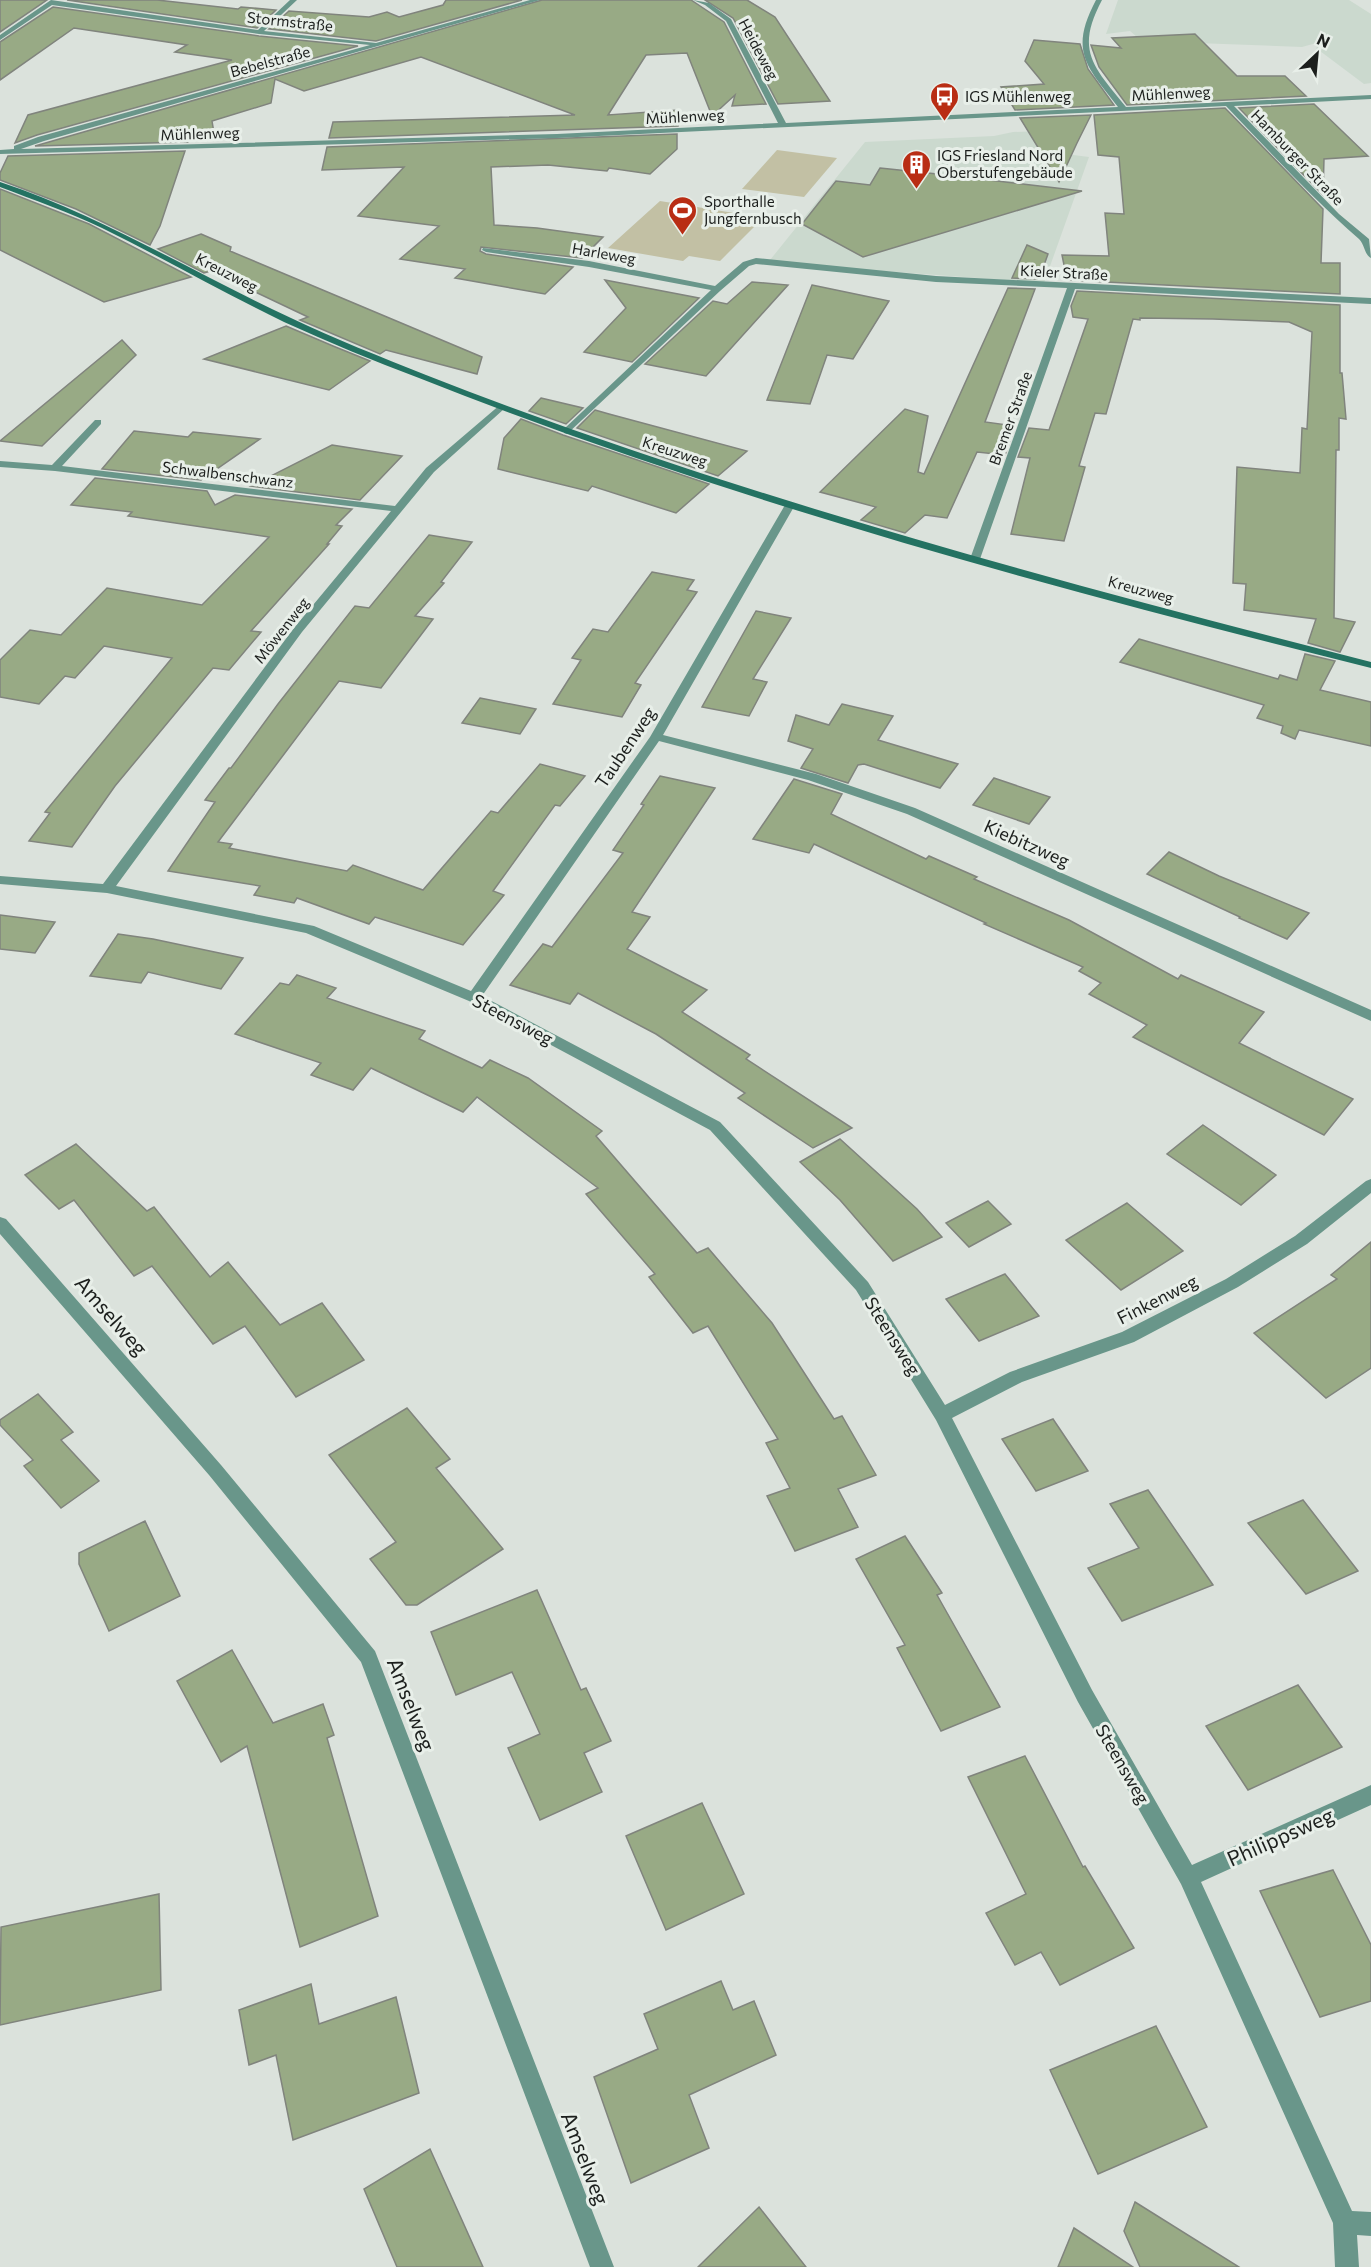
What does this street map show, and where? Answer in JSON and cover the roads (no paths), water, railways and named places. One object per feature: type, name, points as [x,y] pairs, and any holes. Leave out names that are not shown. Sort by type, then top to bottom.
[{"type":"street","points":[[259,32],[294,0]]},
{"type":"street","name":"Bebelstraße","points":[[13,152],[19,146],[41,139],[537,0]]},
{"type":"street","name":"Heideweg","points":[[696,0],[707,4],[729,20],[783,125]]},
{"type":"street","points":[[1099,0],[1087,23],[1083,45],[1089,65],[1123,108]]},
{"type":"street","points":[[0,38],[53,1]]},
{"type":"street","name":"Stormstraße","points":[[53,1],[259,32],[383,44]]},
{"type":"street","name":"Mühlenweg","points":[[0,152],[556,136],[1371,97]]},
{"type":"street","name":"Hamburger Straße","points":[[1227,104],[1336,216],[1369,242],[1371,255]]},
{"type":"street","name":"Kreuzweg","points":[[0,184],[102,225],[288,320],[421,376],[567,431],[790,505],[975,559],[1371,665]]},
{"type":"street","name":"Harleweg","points":[[486,250],[589,264],[717,289]]},
{"type":"street","name":"Kieler Straße","points":[[717,289],[746,264],[756,261],[936,279],[1371,301]]},
{"type":"street","name":"Bremer Straße","points":[[975,559],[1072,286]]},
{"type":"street","points":[[567,431],[717,289]]},
{"type":"street","name":"Möwenweg","points":[[107,889],[298,630],[430,470],[501,407]]},
{"type":"street","points":[[55,468],[98,422]]},
{"type":"street","name":"Schwalbenschwanz","points":[[0,464],[55,468],[398,510]]},
{"type":"street","name":"Taubenweg","points":[[474,998],[656,737],[790,505]]},
{"type":"street","name":"Kiebitzweg","points":[[656,737],[812,777],[911,811],[1371,1016]]},
{"type":"street","name":"Steensweg","points":[[0,880],[107,889],[309,929],[474,998],[715,1126],[862,1286],[942,1415],[1085,1696],[1188,1877],[1345,2222],[1347,2267]]},
{"type":"street","name":"Finkenweg","points":[[942,1415],[1016,1377],[1128,1337],[1232,1283],[1301,1240],[1371,1185]]},
{"type":"street","name":"Amselweg","points":[[0,1223],[215,1470],[368,1657],[602,2267]]},
{"type":"street","name":"Philippsweg","points":[[1188,1877],[1371,1795]]},
{"type":"street","points":[[1345,2222],[1371,2224]]},
{"type":"place","name":"IGS Mühlenweg","points":[[944,122]]},
{"type":"place","name":"IGS Friesland Nord Oberstufengebäude","points":[[916,190]]},
{"type":"place","name":"Sporthalle Jungfernbusch","points":[[683,236]]}]
